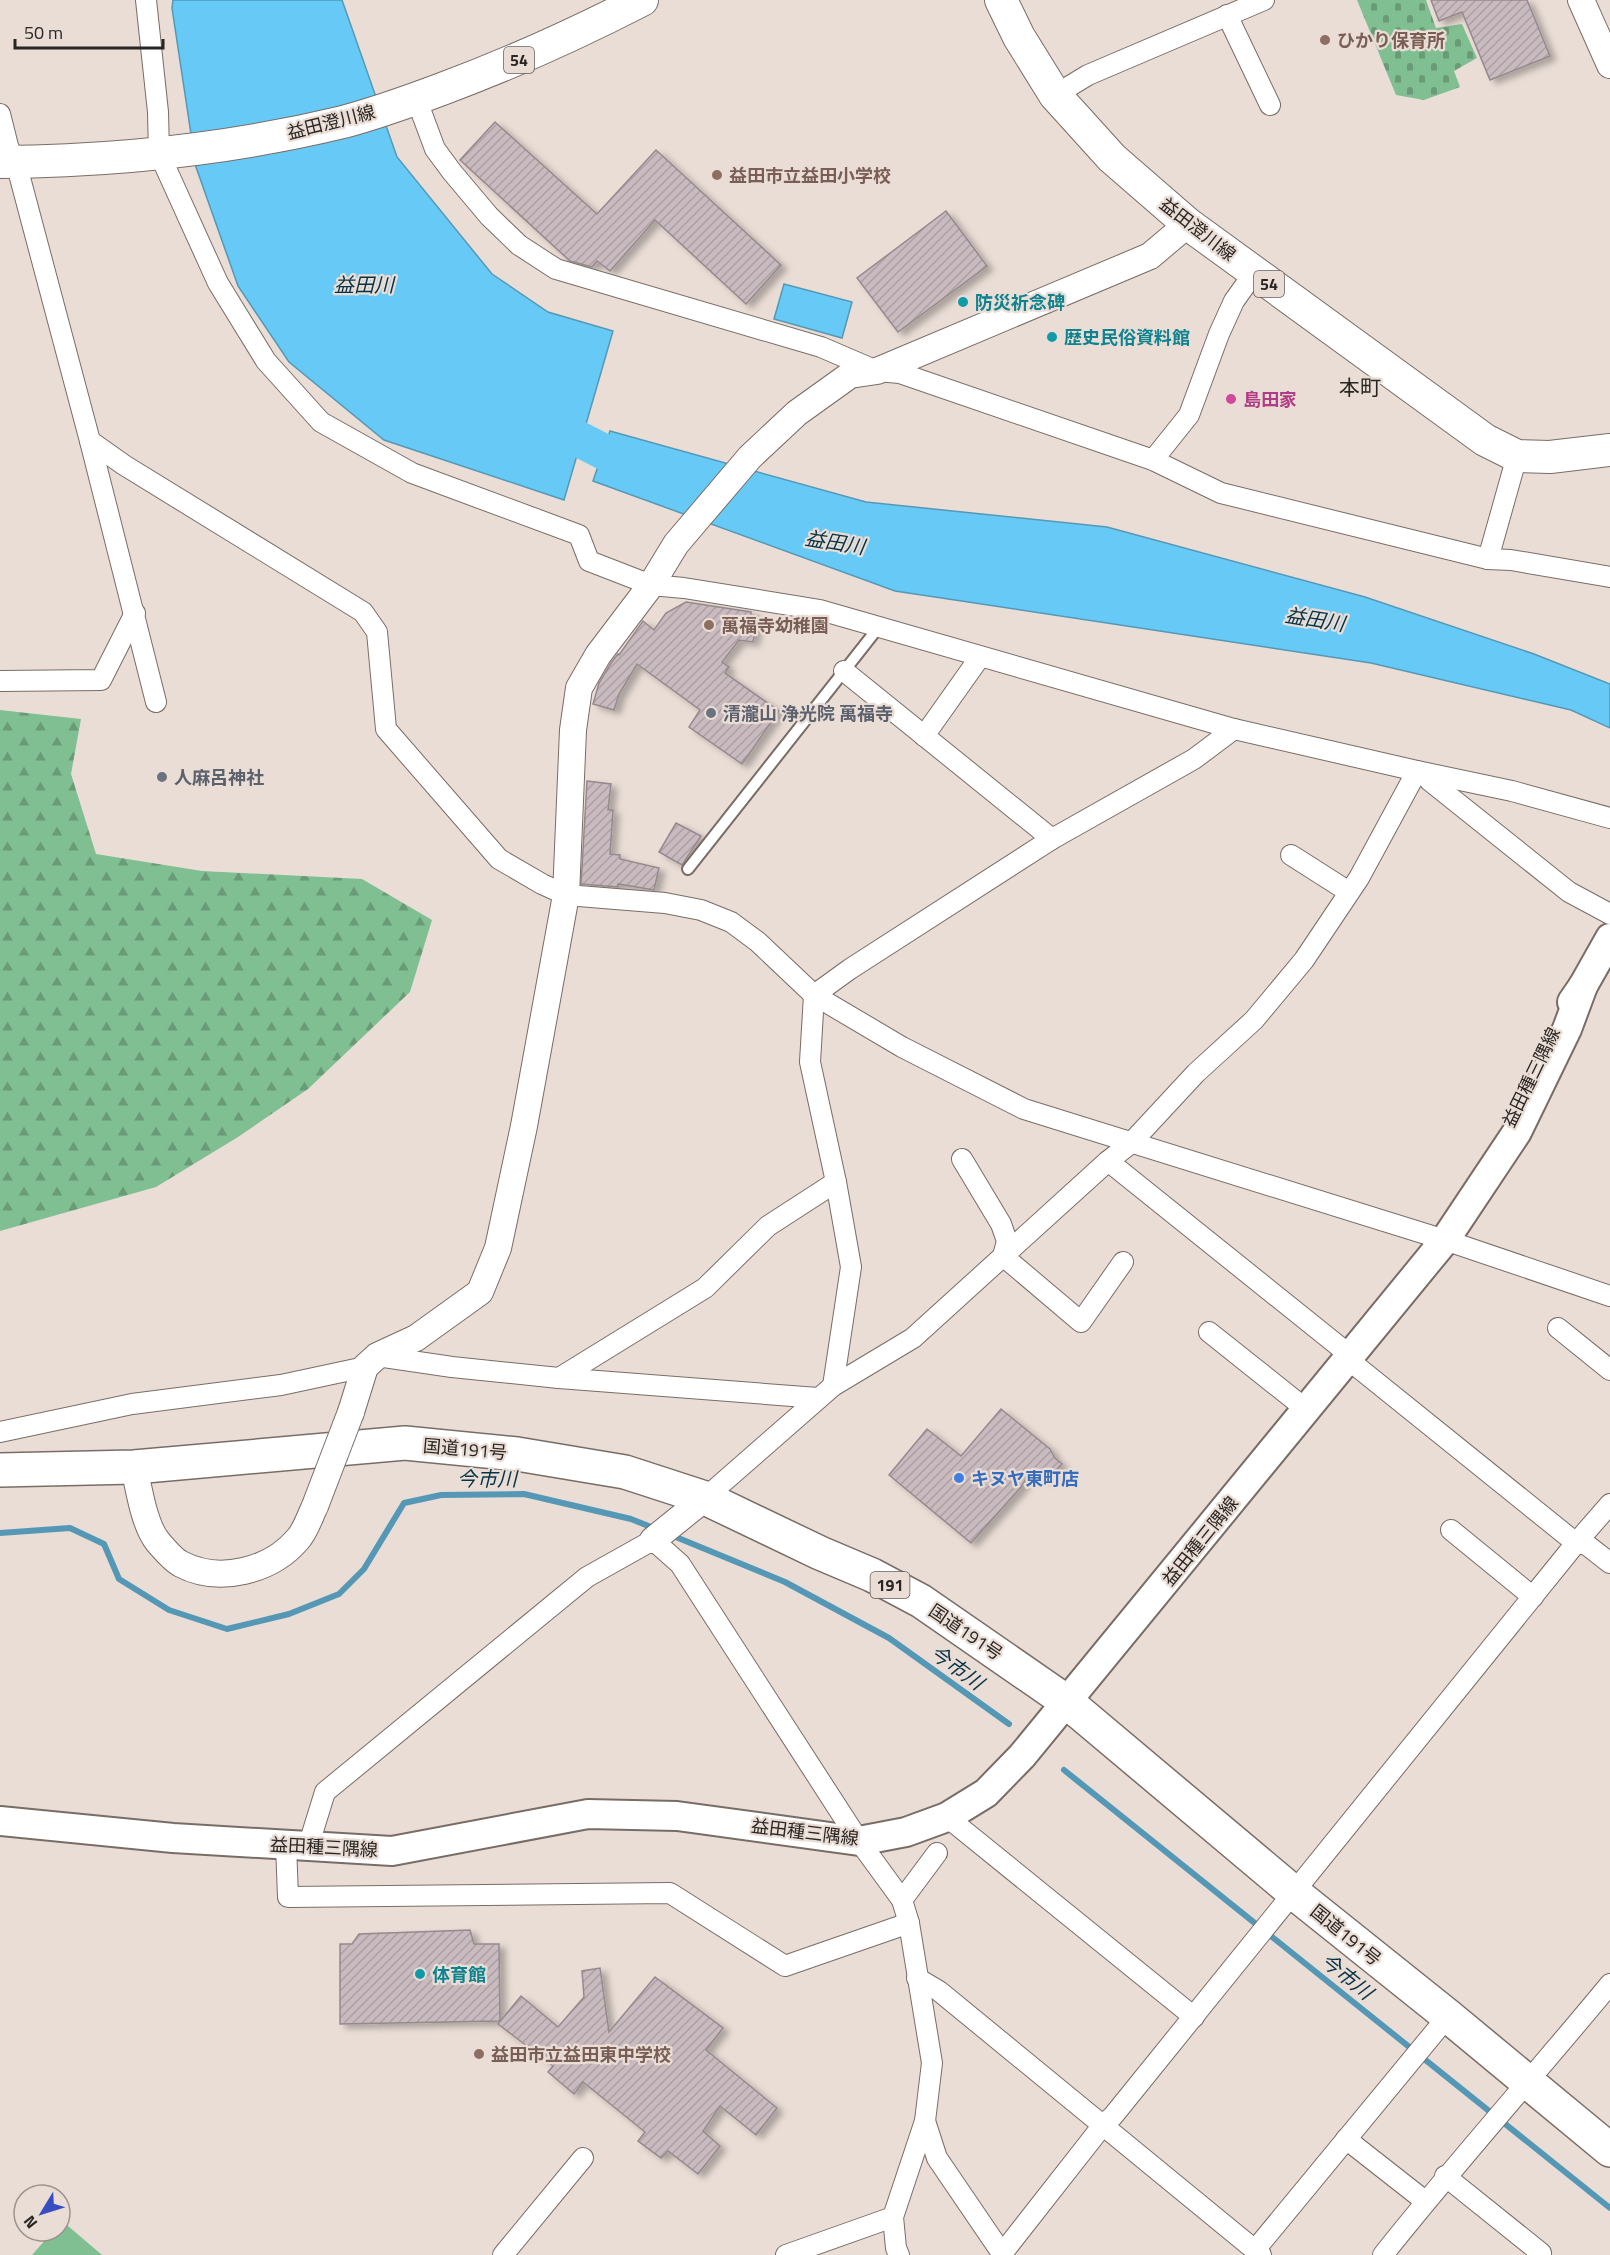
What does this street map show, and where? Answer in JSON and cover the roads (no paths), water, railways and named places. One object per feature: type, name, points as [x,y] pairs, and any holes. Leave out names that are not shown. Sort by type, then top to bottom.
[{"type":"highway","name":"国道191号","points":[[0,1470],[134,1467],[405,1443],[517,1454],[625,1472],[705,1498],[872,1575],[921,1601],[1067,1702],[1293,1892],[1610,2150]]},
{"type":"main road","name":"益田澄川線","points":[[7,162],[92,159],[170,152],[259,139],[334,123],[403,102],[510,64],[642,0]]},
{"type":"main road","name":"益田澄川線","points":[[1002,0],[1019,37],[1055,95],[1112,158],[1188,224],[1254,273],[1485,440],[1517,456],[1550,457],[1610,450]]},
{"type":"main road","name":"益田種三隅線","points":[[0,1821],[173,1838],[392,1851],[588,1814],[676,1816],[859,1841],[906,1832],[947,1817],[986,1793],[1022,1756],[1308,1410],[1445,1240],[1517,1132],[1567,1029],[1583,986],[1610,938]]},
{"type":"street","points":[[146,0],[158,112],[170,152],[218,283],[266,361],[321,422],[412,473],[579,535],[589,561],[651,585],[684,588],[820,610],[1234,729],[1420,772],[1512,790],[1610,818]]},
{"type":"street","points":[[1055,95],[1088,75],[1264,0]]},
{"type":"street","points":[[1581,0],[1610,66]]},
{"type":"street","points":[[1227,15],[1270,105]]},
{"type":"street","points":[[403,102],[452,172],[489,216],[519,245],[556,269],[821,347],[877,370],[900,373],[1153,460],[1221,493],[1488,559],[1511,560],[1610,577]]},
{"type":"street","points":[[0,114],[8,146],[7,162],[90,441],[156,702]]},
{"type":"street","points":[[0,1432],[132,1404],[281,1385],[371,1362],[416,1338],[480,1292],[498,1248],[524,1126],[566,895],[573,730],[579,688],[598,655],[651,585],[676,544],[750,457],[797,413],[850,375],[877,370],[1150,256],[1188,224]]},
{"type":"street","points":[[1153,460],[1190,415],[1234,301],[1254,273]]},
{"type":"street","points":[[90,441],[124,465],[363,612],[377,632],[386,729],[499,859],[542,885],[566,895],[665,903],[701,910],[730,922],[758,942],[814,995],[902,1047],[1024,1109],[1445,1240],[1610,1296]]},
{"type":"street","points":[[1488,559],[1517,456]]},
{"type":"street","points":[[0,681],[101,680],[135,613]]},
{"type":"street","points":[[924,736],[980,657]]},
{"type":"street","points":[[844,671],[1052,839]]},
{"type":"street","points":[[814,995],[850,969],[1052,839],[1194,759],[1234,729]]},
{"type":"street","points":[[909,1923],[785,1966],[670,1893],[288,1897],[297,1846],[325,1792],[587,1577],[654,1540],[833,1386],[913,1338],[1108,1161],[1131,1143],[1196,1073],[1254,1020],[1304,960],[1349,892],[1420,772]]},
{"type":"street","points":[[1420,772],[1569,892],[1610,914]]},
{"type":"street","points":[[1291,855],[1349,892]]},
{"type":"street","points":[[814,995],[810,1062],[836,1182],[851,1267],[833,1386]]},
{"type":"street","points":[[962,1159],[1001,1224],[1007,1241],[1004,1256]]},
{"type":"street","points":[[1108,1161],[1351,1356],[1355,1365],[1576,1543],[1587,1545],[1610,1563]]},
{"type":"street","points":[[559,1378],[705,1288],[768,1226],[836,1182]]},
{"type":"street","points":[[1004,1256],[1081,1322],[1123,1262]]},
{"type":"street","points":[[1558,1328],[1610,1370]]},
{"type":"street","points":[[1209,1332],[1308,1410]]},
{"type":"street","points":[[371,1362],[818,1398]]},
{"type":"street","points":[[134,1467],[144,1510],[156,1540],[179,1563],[209,1575],[239,1573],[273,1560],[299,1538],[315,1506],[371,1362]]},
{"type":"street","points":[[925,2121],[937,2158],[1002,2254],[1102,2125],[1113,2116],[1194,2017],[1576,1543],[1610,1504]]},
{"type":"street","points":[[1451,1530],[1533,1597]]},
{"type":"street","points":[[654,1540],[680,1564],[859,1841],[902,1900],[909,1923],[932,2063],[925,2121],[893,2217],[896,2248],[899,2255]]},
{"type":"street","points":[[947,1817],[1194,2017]]},
{"type":"street","points":[[902,1900],[937,1853]]},
{"type":"street","points":[[917,1978],[939,1991],[1258,2252],[1346,2139],[1448,2016]]},
{"type":"street","points":[[1383,2255],[1445,2176],[1528,2083],[1610,1984]]},
{"type":"street","points":[[1346,2139],[1425,2201]]},
{"type":"street","points":[[503,2255],[584,2158]]},
{"type":"street","points":[[1445,2176],[1541,2253]]},
{"type":"street","points":[[786,2255],[893,2217]]},
{"type":"lane","points":[[688,869],[878,628]]},
{"type":"water","name":"益田川","points":[[173,0],[342,0],[397,157],[492,274],[548,312],[613,331],[564,500],[384,440],[289,362],[238,286],[196,167],[172,8]]},
{"type":"water","points":[[784,284],[852,302],[842,338],[774,319]]},
{"type":"water","name":"益田川","points":[[610,431],[866,502],[1107,527],[1365,597],[1534,654],[1610,684],[1610,728],[1571,710],[1371,663],[895,591],[593,481]]},
{"type":"waterway","name":"益田川","points":[[540,415],[575,437],[647,474]]},
{"type":"waterway","name":"今市川","points":[[0,1533],[70,1528],[104,1544],[119,1579],[169,1610],[227,1629],[289,1614],[339,1594],[364,1569],[404,1503],[441,1495],[524,1494],[631,1519],[656,1529]]},
{"type":"waterway","name":"今市川","points":[[671,1535],[785,1582],[889,1638],[1009,1724]]},
{"type":"waterway","name":"今市川","points":[[1064,1770],[1610,2208]]},
{"type":"place","name":"ひかり保育所","points":[[1325,40]]},
{"type":"place","name":"益田市立益田小学校","points":[[717,175]]},
{"type":"place","name":"防災祈念碑","points":[[963,302]]},
{"type":"place","name":"歴史民俗資料館","points":[[1052,337]]},
{"type":"place","name":"島田家","points":[[1231,399]]},
{"type":"place","name":"萬福寺幼稚園","points":[[709,625]]},
{"type":"place","name":"清瀧山 浄光院 萬福寺","points":[[711,713]]},
{"type":"place","name":"人麻呂神社","points":[[162,777]]},
{"type":"place","name":"キヌヤ東町店","points":[[959,1478]]},
{"type":"place","name":"体育館","points":[[420,1974]]},
{"type":"place","name":"益田市立益田東中学校","points":[[479,2054]]},
{"type":"district","name":"本町","points":[[1360,387]]}]
